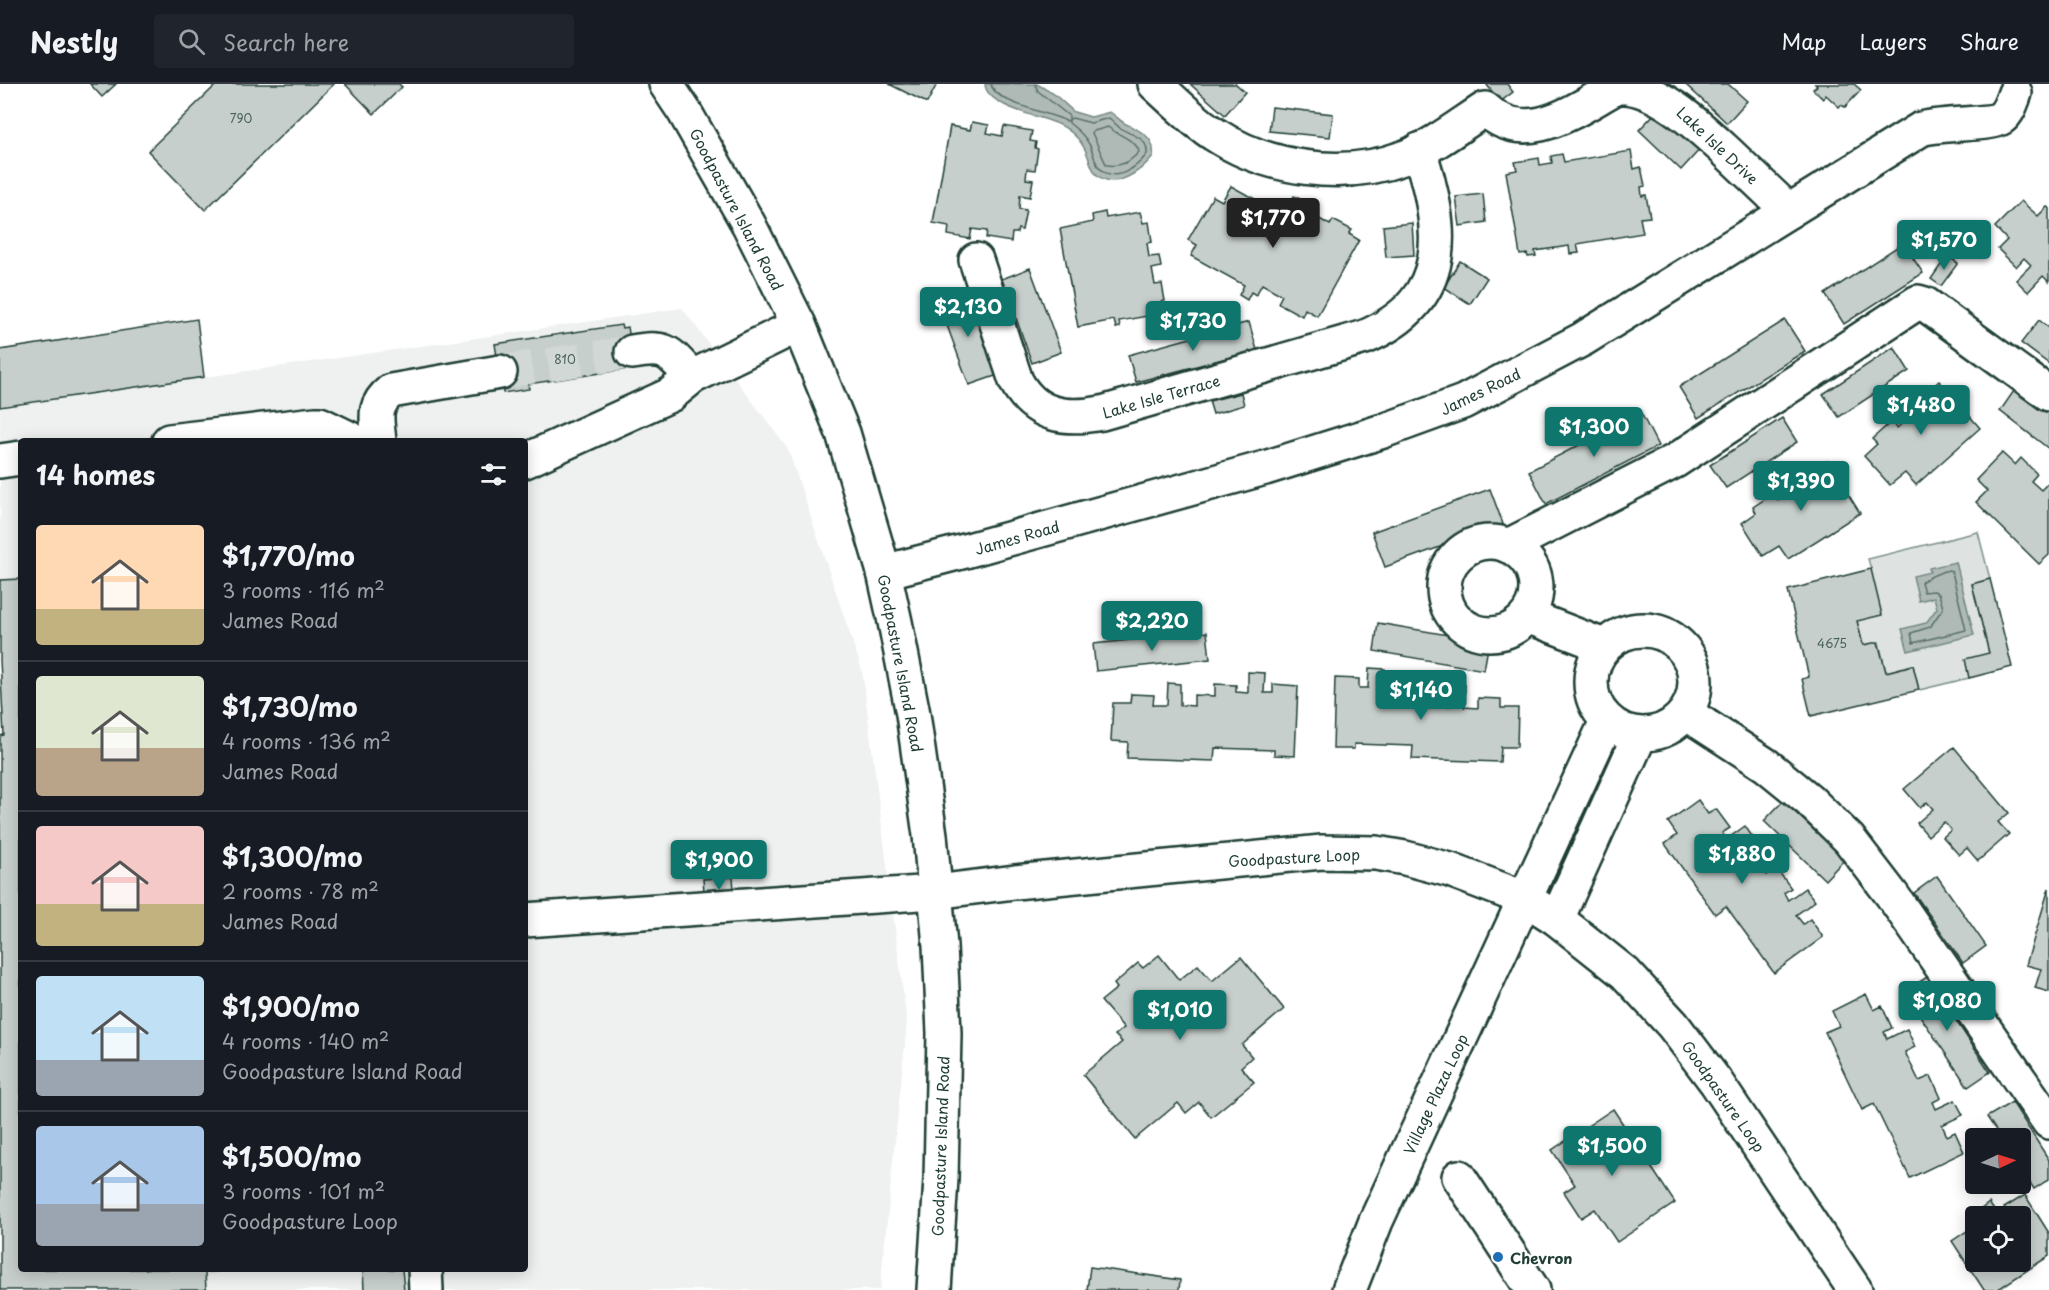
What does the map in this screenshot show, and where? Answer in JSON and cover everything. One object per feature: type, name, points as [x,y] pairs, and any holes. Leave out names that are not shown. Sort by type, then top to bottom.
[{"type":"street","name":"Goodpasture Island Road","points":[[666,84],[684,111],[749,225],[799,325],[843,433],[884,572],[913,714],[930,835],[935,892],[944,1033],[941,1179],[934,1290]]},
{"type":"street","name":"Lake Isle Drive","points":[[1155,84],[1212,133],[1242,149],[1300,167],[1354,168],[1401,159],[1485,109],[1502,122],[1524,126],[1543,124],[1559,119],[1617,87],[1631,85],[1650,90],[1683,111],[1789,211]]},
{"type":"street","name":"James Road","points":[[884,572],[1265,468],[1383,431],[1463,402],[1583,339],[1921,129],[1938,125],[1991,122],[2000,119],[2011,105],[2015,93]]},
{"type":"street","name":"Lake Isle Terrace","points":[[976,260],[1016,381],[1027,398],[1042,409],[1053,413],[1078,416],[1102,413],[1365,338],[1404,315],[1417,301],[1427,283],[1434,264],[1437,243],[1434,203],[1419,150]]},
{"type":"street","points":[[1508,546],[1675,461],[1918,302],[1925,304],[2049,394]]},
{"type":"street","points":[[528,460],[670,395],[692,377],[799,325]]},
{"type":"street","points":[[632,352],[660,349],[674,358],[692,377]]},
{"type":"street","points":[[379,438],[376,411],[378,403],[391,391],[500,372]]},
{"type":"street","points":[[195,438],[320,424],[349,438]]},
{"type":"street","points":[[0,461],[18,458]]},
{"type":"street","points":[[1492,542],[1508,546],[1522,554],[1532,570],[1536,586],[1535,602],[1527,616],[1516,628],[1500,634],[1483,635],[1468,630],[1455,620],[1446,606],[1443,590],[1444,578],[1450,563],[1462,551],[1476,544],[1492,542]]},
{"type":"street","points":[[1527,616],[1604,646]]},
{"type":"street","points":[[1636,630],[1654,630],[1665,634],[1681,645],[1691,660],[1696,678],[1694,696],[1686,713],[1675,725],[1659,733],[1640,735],[1622,732],[1607,722],[1596,707],[1591,689],[1594,662],[1604,646],[1618,635],[1636,630]]},
{"type":"street","points":[[1686,713],[1766,765],[1809,800],[1849,840],[1886,887],[2049,1122]]},
{"type":"street","name":"Village Plaza Loop","points":[[1349,1290],[1376,1221],[1607,722]]},
{"type":"street","points":[[1557,919],[1640,735]]},
{"type":"street","name":"Goodpasture Loop","points":[[528,921],[935,892],[1323,852],[1376,853],[1450,870],[1526,899],[1557,919],[1625,974],[1673,1025],[1716,1082],[1855,1290]]},
{"type":"street","points":[[1459,1177],[1533,1290]]},
{"type":"street","points":[[424,1272],[426,1290]]},
{"type":"shaded area","points":[[682,308],[788,449],[862,670],[907,1023],[880,1290],[0,1290],[0,407]]},
{"type":"shaded area","points":[[1978,532],[1990,579],[1972,584],[1989,653],[1969,678],[1919,690],[1913,665],[1886,672],[1879,642],[1863,645],[1857,621],[1871,569],[1868,559]]},
{"type":"water","points":[[985,84],[1037,84],[1054,94],[1074,112],[1091,117],[1110,112],[1149,139],[1153,156],[1128,177],[1112,181],[1104,179],[1095,173],[1081,143],[1068,129],[1002,103],[993,98]]},
{"type":"water","points":[[1956,562],[1974,635],[1908,651],[1902,629],[1926,623],[1937,608],[1934,597],[1919,601],[1913,576],[1930,572],[1929,568]]},
{"type":"building","points":[[90,84],[116,84],[102,97]]},
{"type":"building","points":[[217,84],[334,84],[205,210],[148,151]]},
{"type":"building","points":[[345,84],[399,84],[402,87],[374,114]]},
{"type":"building","points":[[889,84],[937,84],[927,103]]},
{"type":"building","points":[[1190,84],[1236,84],[1245,92],[1225,115]]},
{"type":"building","points":[[1488,84],[1507,84],[1513,92],[1500,102]]},
{"type":"building","points":[[1685,84],[1728,84],[1747,101],[1727,123]]},
{"type":"building","points":[[1815,84],[1854,84],[1861,90],[1845,107],[1841,105],[1839,107],[1826,95],[1823,99],[1813,89],[1817,86]]},
{"type":"building","points":[[1272,107],[1333,114],[1330,137],[1269,131]]},
{"type":"building","points":[[1659,109],[1701,148],[1681,170],[1639,130]]},
{"type":"building","points":[[972,122],[989,125],[987,133],[1002,136],[1004,126],[1032,131],[1030,141],[1036,142],[1035,148],[1038,149],[1035,170],[1027,169],[1026,179],[1033,180],[1030,197],[1020,195],[1019,209],[1026,210],[1022,230],[1018,229],[1017,233],[1012,233],[1011,242],[986,238],[987,231],[972,229],[970,239],[948,235],[949,226],[933,223],[950,126],[970,130]]},
{"type":"building","points":[[1631,151],[1634,169],[1641,167],[1645,186],[1641,187],[1642,196],[1646,195],[1650,217],[1640,218],[1643,233],[1577,244],[1579,253],[1570,254],[1569,246],[1535,251],[1536,256],[1520,255],[1506,172],[1517,170],[1515,162],[1539,158],[1540,165],[1552,163],[1551,156],[1562,154],[1564,162]]},
{"type":"building","points":[[1231,186],[1280,213],[1287,200],[1291,202],[1294,196],[1302,200],[1298,207],[1330,225],[1333,220],[1352,230],[1349,234],[1359,240],[1317,316],[1305,309],[1302,316],[1278,303],[1282,295],[1262,284],[1256,295],[1251,292],[1247,300],[1239,295],[1244,285],[1191,256],[1197,245],[1188,240],[1213,196],[1222,201]]},
{"type":"building","points":[[1483,194],[1486,222],[1460,226],[1456,197]]},
{"type":"building","points":[[2021,201],[2038,216],[2047,207],[2049,208],[2049,282],[2043,276],[2028,292],[2016,280],[2031,265],[2024,258],[2016,267],[1998,249],[2007,240],[1995,227]]},
{"type":"building","points":[[1105,212],[1106,218],[1140,212],[1143,223],[1149,222],[1152,242],[1147,243],[1149,257],[1159,256],[1161,267],[1152,269],[1155,285],[1162,284],[1165,301],[1161,302],[1162,306],[1158,307],[1159,314],[1119,321],[1120,327],[1116,328],[1114,320],[1078,327],[1060,229],[1093,222],[1092,215]]},
{"type":"building","points":[[1412,223],[1414,255],[1386,257],[1383,226]]},
{"type":"building","points":[[1903,243],[1923,273],[1844,324],[1825,294]]},
{"type":"building","points":[[1947,256],[1958,263],[1941,286],[1931,279]]},
{"type":"building","points":[[1460,261],[1487,278],[1470,304],[1444,287]]},
{"type":"building","points":[[1030,268],[1061,352],[1032,363],[1002,279]]},
{"type":"building","points":[[967,291],[998,375],[969,385],[938,301]]},
{"type":"building","points":[[197,319],[204,377],[0,407],[0,350]]},
{"type":"building","points":[[1785,320],[1805,351],[1698,418],[1679,387]]},
{"type":"building","points":[[2039,320],[2049,328],[2049,364],[2021,343]]},
{"type":"building","points":[[1249,322],[1257,350],[1136,382],[1128,355]]},
{"type":"building","points":[[621,325],[622,328],[628,327],[634,365],[627,366],[627,369],[528,384],[529,389],[503,393],[495,344]]},
{"type":"building","points":[[1894,347],[1909,371],[1839,417],[1823,394]]},
{"type":"building","points":[[1939,381],[1980,428],[1916,485],[1905,473],[1890,485],[1864,456],[1877,444],[1872,439],[1892,421],[1897,428],[1902,423],[1889,408],[1903,397],[1916,412],[1924,405],[1919,399]]},
{"type":"building","points":[[2016,388],[2049,413],[2049,449],[2000,411]]},
{"type":"building","points":[[1241,393],[1244,405],[1213,414],[1209,401]]},
{"type":"building","points":[[1641,413],[1658,446],[1546,504],[1529,471]]},
{"type":"building","points":[[1782,418],[1797,442],[1726,488],[1710,465]]},
{"type":"building","points":[[2002,453],[2015,465],[2021,458],[2037,474],[2031,481],[2041,490],[2049,482],[2049,555],[2039,564],[1976,502],[1987,491],[1976,480]]},
{"type":"building","points":[[1827,461],[1860,513],[1788,559],[1779,546],[1763,556],[1742,523],[1756,513],[1753,507],[1774,493],[1778,500],[1784,496],[1774,480],[1788,470],[1799,488],[1809,482],[1804,475]]},
{"type":"building","points":[[1490,489],[1503,524],[1385,567],[1372,532]]},
{"type":"building","points":[[1871,569],[1882,615],[1857,621],[1863,645],[1878,642],[1886,672],[1913,665],[1919,690],[1811,716],[1802,679],[1809,677],[1788,590]]},
{"type":"building","points":[[18,579],[18,1272],[205,1272],[206,1290],[0,1290],[0,736],[4,735],[0,660],[0,580]]},
{"type":"building","points":[[1990,579],[2012,667],[1969,678],[1965,659],[1989,653],[1972,584]]},
{"type":"building","points":[[1378,623],[1489,642],[1484,670],[1374,651]]},
{"type":"building","points":[[1207,632],[1210,659],[1096,671],[1093,644]]},
{"type":"building","points":[[1369,668],[1385,669],[1385,689],[1396,690],[1397,682],[1417,682],[1417,695],[1438,696],[1437,706],[1451,706],[1452,685],[1465,685],[1464,707],[1478,708],[1478,698],[1501,699],[1501,708],[1518,708],[1517,747],[1501,747],[1500,762],[1412,759],[1413,746],[1354,744],[1354,749],[1333,749],[1335,678],[1359,679],[1359,688],[1368,688]]},
{"type":"building","points":[[1248,672],[1265,673],[1264,693],[1273,693],[1273,684],[1298,686],[1295,756],[1274,755],[1274,750],[1215,748],[1214,761],[1127,758],[1128,742],[1111,741],[1113,703],[1130,703],[1131,694],[1154,695],[1153,705],[1167,705],[1168,683],[1180,684],[1180,705],[1194,706],[1194,695],[1215,696],[1215,684],[1236,685],[1236,692],[1248,693]]},
{"type":"building","points":[[1954,747],[2009,813],[1998,822],[2009,834],[1978,861],[1967,848],[1959,855],[1943,837],[1951,830],[1944,822],[1928,836],[1917,823],[1933,809],[1927,802],[1920,808],[1904,789]]},
{"type":"building","points":[[1698,800],[1708,814],[1716,809],[1730,828],[1722,833],[1727,839],[1745,826],[1756,842],[1747,849],[1766,875],[1776,868],[1791,888],[1784,893],[1788,900],[1805,888],[1815,901],[1796,915],[1803,924],[1810,919],[1823,937],[1774,973],[1726,906],[1715,914],[1665,844],[1677,835],[1668,822]]},
{"type":"building","points":[[1783,801],[1845,859],[1825,880],[1764,821]]},
{"type":"building","points":[[1937,876],[1986,946],[1963,963],[1914,893]]},
{"type":"building","points":[[733,877],[735,903],[705,905],[703,879]]},
{"type":"building","points":[[2049,888],[2049,992],[2035,988],[2041,969],[2026,965]]},
{"type":"building","points":[[1159,955],[1179,980],[1198,965],[1212,981],[1241,957],[1284,1009],[1242,1045],[1252,1057],[1241,1067],[1254,1082],[1211,1117],[1199,1102],[1186,1113],[1178,1103],[1135,1139],[1083,1075],[1122,1042],[1115,1035],[1124,1028],[1101,1001],[1117,988],[1114,984],[1138,963],[1143,968]]},
{"type":"building","points":[[1927,977],[1990,1072],[1968,1087],[1904,992]]},
{"type":"building","points":[[1866,994],[1874,1010],[1882,1006],[1892,1028],[1884,1032],[1887,1039],[1907,1029],[1915,1047],[1905,1052],[1919,1081],[1931,1076],[1941,1098],[1933,1102],[1936,1109],[1955,1100],[1963,1115],[1942,1125],[1947,1136],[1955,1132],[1964,1152],[1910,1178],[1874,1104],[1862,1110],[1825,1032],[1839,1026],[1832,1011]]},
{"type":"building","points":[[2012,1102],[2029,1128],[1994,1128],[1987,1117]]},
{"type":"building","points":[[1613,1109],[1675,1203],[1617,1242],[1595,1209],[1581,1218],[1564,1192],[1575,1185],[1552,1150]]},
{"type":"building","points":[[2031,1132],[2049,1160],[2049,1179],[2034,1189],[2031,1184]]},
{"type":"building","points":[[2025,1195],[2049,1233],[2049,1256],[2031,1268],[2031,1206],[2007,1206]]},
{"type":"building","points":[[1965,1232],[1965,1261],[1952,1241]]},
{"type":"building","points":[[1090,1267],[1180,1280],[1179,1290],[1087,1290]]},
{"type":"building","points":[[363,1272],[402,1272],[404,1290],[364,1290]]},
{"type":"building","points":[[1972,1272],[2025,1272],[1997,1290],[1984,1290]]},
{"type":"tunnel","points":[[500,372],[632,352]]},
{"type":"place","name":"Chevron","points":[[1498,1257]]}]
